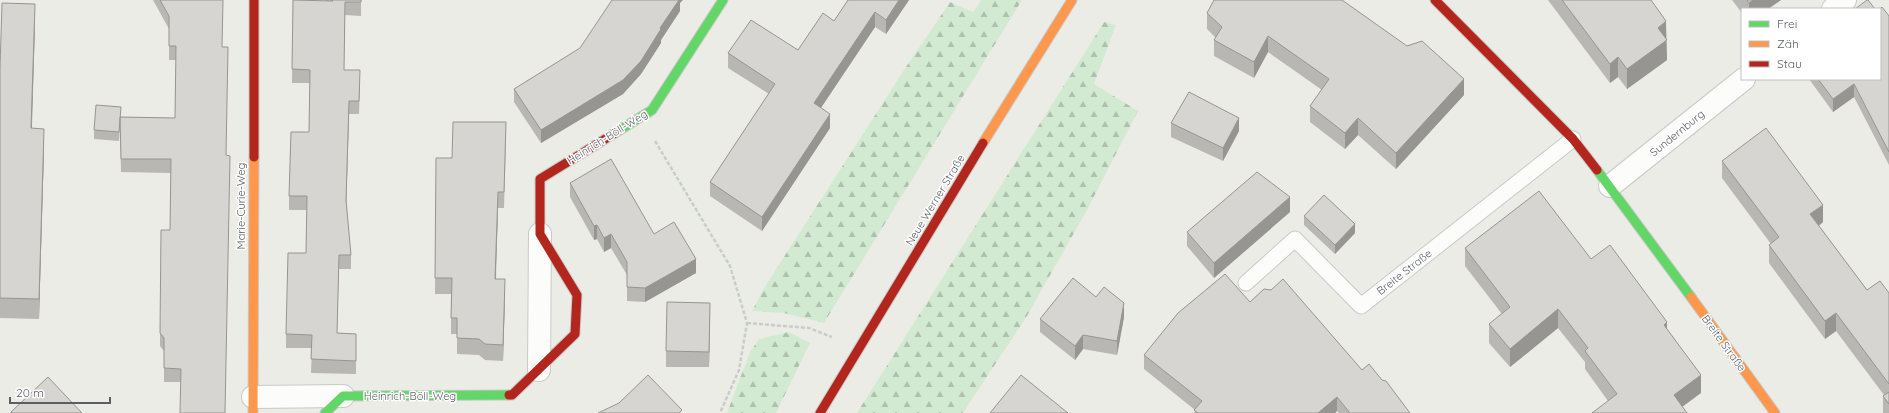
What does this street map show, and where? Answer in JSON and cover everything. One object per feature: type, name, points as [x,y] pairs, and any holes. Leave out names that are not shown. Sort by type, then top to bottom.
[{"type":"street","name":"Marie-Curie-Weg","points":[[253,405],[254,0]]},
{"type":"street","name":"Neue Werner Straße","points":[[820,413],[1035,57],[1072,0]]},
{"type":"street","name":"Breite Straße","points":[[1435,0],[1573,140],[1610,186],[1775,413]]},
{"type":"street","points":[[1834,8],[1845,0]]},
{"type":"street","name":"Heinrich-Böll-Weg","points":[[539,370],[540,179],[652,110],[720,1]]},
{"type":"street","name":"Sundernburg","points":[[1610,186],[1743,80]]},
{"type":"street","name":"Heinrich-Böll-Weg","points":[[253,405],[343,396],[512,395],[575,334],[577,295],[540,234]]},
{"type":"street","points":[[325,413],[343,396]]},
{"type":"lane","name":"Breite Straße","points":[[1246,283],[1295,239],[1361,306],[1573,140]]},
{"type":"path","points":[[639,118],[730,266],[747,323],[739,370],[720,413]]},
{"type":"path","points":[[747,323],[809,328],[859,349]]},
{"type":"green space","points":[[981,0],[1022,0],[824,323],[784,313],[752,311],[766,285],[904,70],[950,2],[973,12]]},
{"type":"green space","points":[[1104,22],[1116,25],[1094,84],[1138,111],[1087,210],[1027,316],[963,413],[857,413]]},
{"type":"green space","points":[[789,332],[810,343],[776,413],[727,413],[750,352],[759,339]]},
{"type":"building","points":[[160,0],[223,0],[222,47],[228,47],[226,155],[230,156],[225,413],[180,413],[181,369],[164,368],[164,338],[160,333],[161,230],[170,230],[171,159],[121,159],[120,117],[175,118],[176,46],[169,46],[169,16]]},
{"type":"building","points":[[293,0],[361,0],[361,2],[345,2],[344,70],[360,70],[359,101],[349,101],[346,200],[351,255],[339,255],[337,333],[356,334],[356,361],[311,359],[312,335],[286,334],[288,253],[306,253],[307,196],[289,196],[291,132],[309,132],[310,70],[292,69]]},
{"type":"building","points":[[612,0],[679,0],[660,28],[661,29],[641,61],[623,80],[541,130],[514,89],[580,48]]},
{"type":"building","points":[[848,0],[899,0],[886,20],[875,12],[814,103],[830,114],[762,217],[710,182],[775,84],[728,53],[751,20],[798,50],[823,13],[834,21]]},
{"type":"building","points":[[1214,0],[1342,0],[1407,46],[1422,41],[1464,79],[1396,153],[1358,118],[1345,133],[1310,106],[1329,79],[1268,36],[1254,62],[1214,40],[1222,27],[1207,13]]},
{"type":"building","points":[[1562,0],[1651,0],[1666,21],[1658,28],[1667,40],[1627,69],[1618,57],[1610,64]]},
{"type":"building","points":[[1868,0],[1874,8],[1856,8]]},
{"type":"building","points":[[2,3],[35,4],[31,128],[44,129],[39,299],[0,298],[0,68]]},
{"type":"building","points":[[1882,7],[1889,16],[1889,152],[1854,84],[1833,99],[1819,80],[1881,80]]},
{"type":"building","points":[[1189,92],[1239,118],[1223,148],[1171,123]]},
{"type":"building","points":[[96,105],[121,107],[119,132],[94,130]]},
{"type":"building","points":[[453,122],[506,122],[504,192],[498,192],[495,279],[505,279],[503,345],[485,344],[479,339],[457,338],[457,318],[451,318],[452,278],[435,278],[436,158],[452,158]]},
{"type":"building","points":[[1766,128],[1823,205],[1810,214],[1867,290],[1880,281],[1889,293],[1889,384],[1836,313],[1825,321],[1769,245],[1779,237],[1722,161]]},
{"type":"building","points":[[611,159],[654,234],[674,222],[696,259],[645,288],[627,287],[627,262],[611,234],[604,238],[597,225],[594,226],[570,183]]},
{"type":"building","points":[[1257,172],[1290,197],[1214,263],[1187,232]]},
{"type":"building","points":[[1539,191],[1591,259],[1610,245],[1667,322],[1664,325],[1701,375],[1674,395],[1687,413],[1592,413],[1617,394],[1585,351],[1588,348],[1558,309],[1510,349],[1489,324],[1510,307],[1465,248]]},
{"type":"building","points":[[1324,195],[1355,224],[1335,245],[1304,216]]},
{"type":"building","points":[[1225,274],[1250,302],[1264,289],[1271,290],[1283,279],[1362,370],[1369,364],[1382,380],[1386,381],[1410,413],[1350,413],[1337,397],[1318,413],[1198,413],[1194,410],[1202,401],[1144,355],[1178,313]]},
{"type":"building","points":[[1073,278],[1096,297],[1104,287],[1124,303],[1117,341],[1083,335],[1075,346],[1040,319]]},
{"type":"building","points":[[667,302],[710,303],[709,352],[666,351]]},
{"type":"building","points":[[648,375],[682,410],[679,413],[598,413],[619,403]]},
{"type":"building","points":[[1021,375],[1068,413],[990,413]]},
{"type":"building","points":[[48,377],[82,413],[11,413],[11,412]]},
{"type":"building","points":[[1889,392],[1889,404],[1883,396]]},
{"type":"traffic: fast","points":[[615,133],[652,110],[723,0]]},
{"type":"traffic: fast","points":[[1597,170],[1691,297]]},
{"type":"traffic: fast","points":[[325,413],[343,396],[509,395]]},
{"type":"traffic: slow","points":[[983,143],[1072,0]]},
{"type":"traffic: slow","points":[[253,413],[254,157]]},
{"type":"traffic: slow","points":[[1691,297],[1775,413]]},
{"type":"traffic: jam","points":[[254,0],[254,157]]},
{"type":"traffic: jam","points":[[1435,0],[1573,139],[1597,170]]},
{"type":"traffic: jam","points":[[509,395],[512,395],[575,334],[577,295],[540,234],[540,179],[615,133]]},
{"type":"traffic: jam","points":[[820,413],[983,143]]}]
